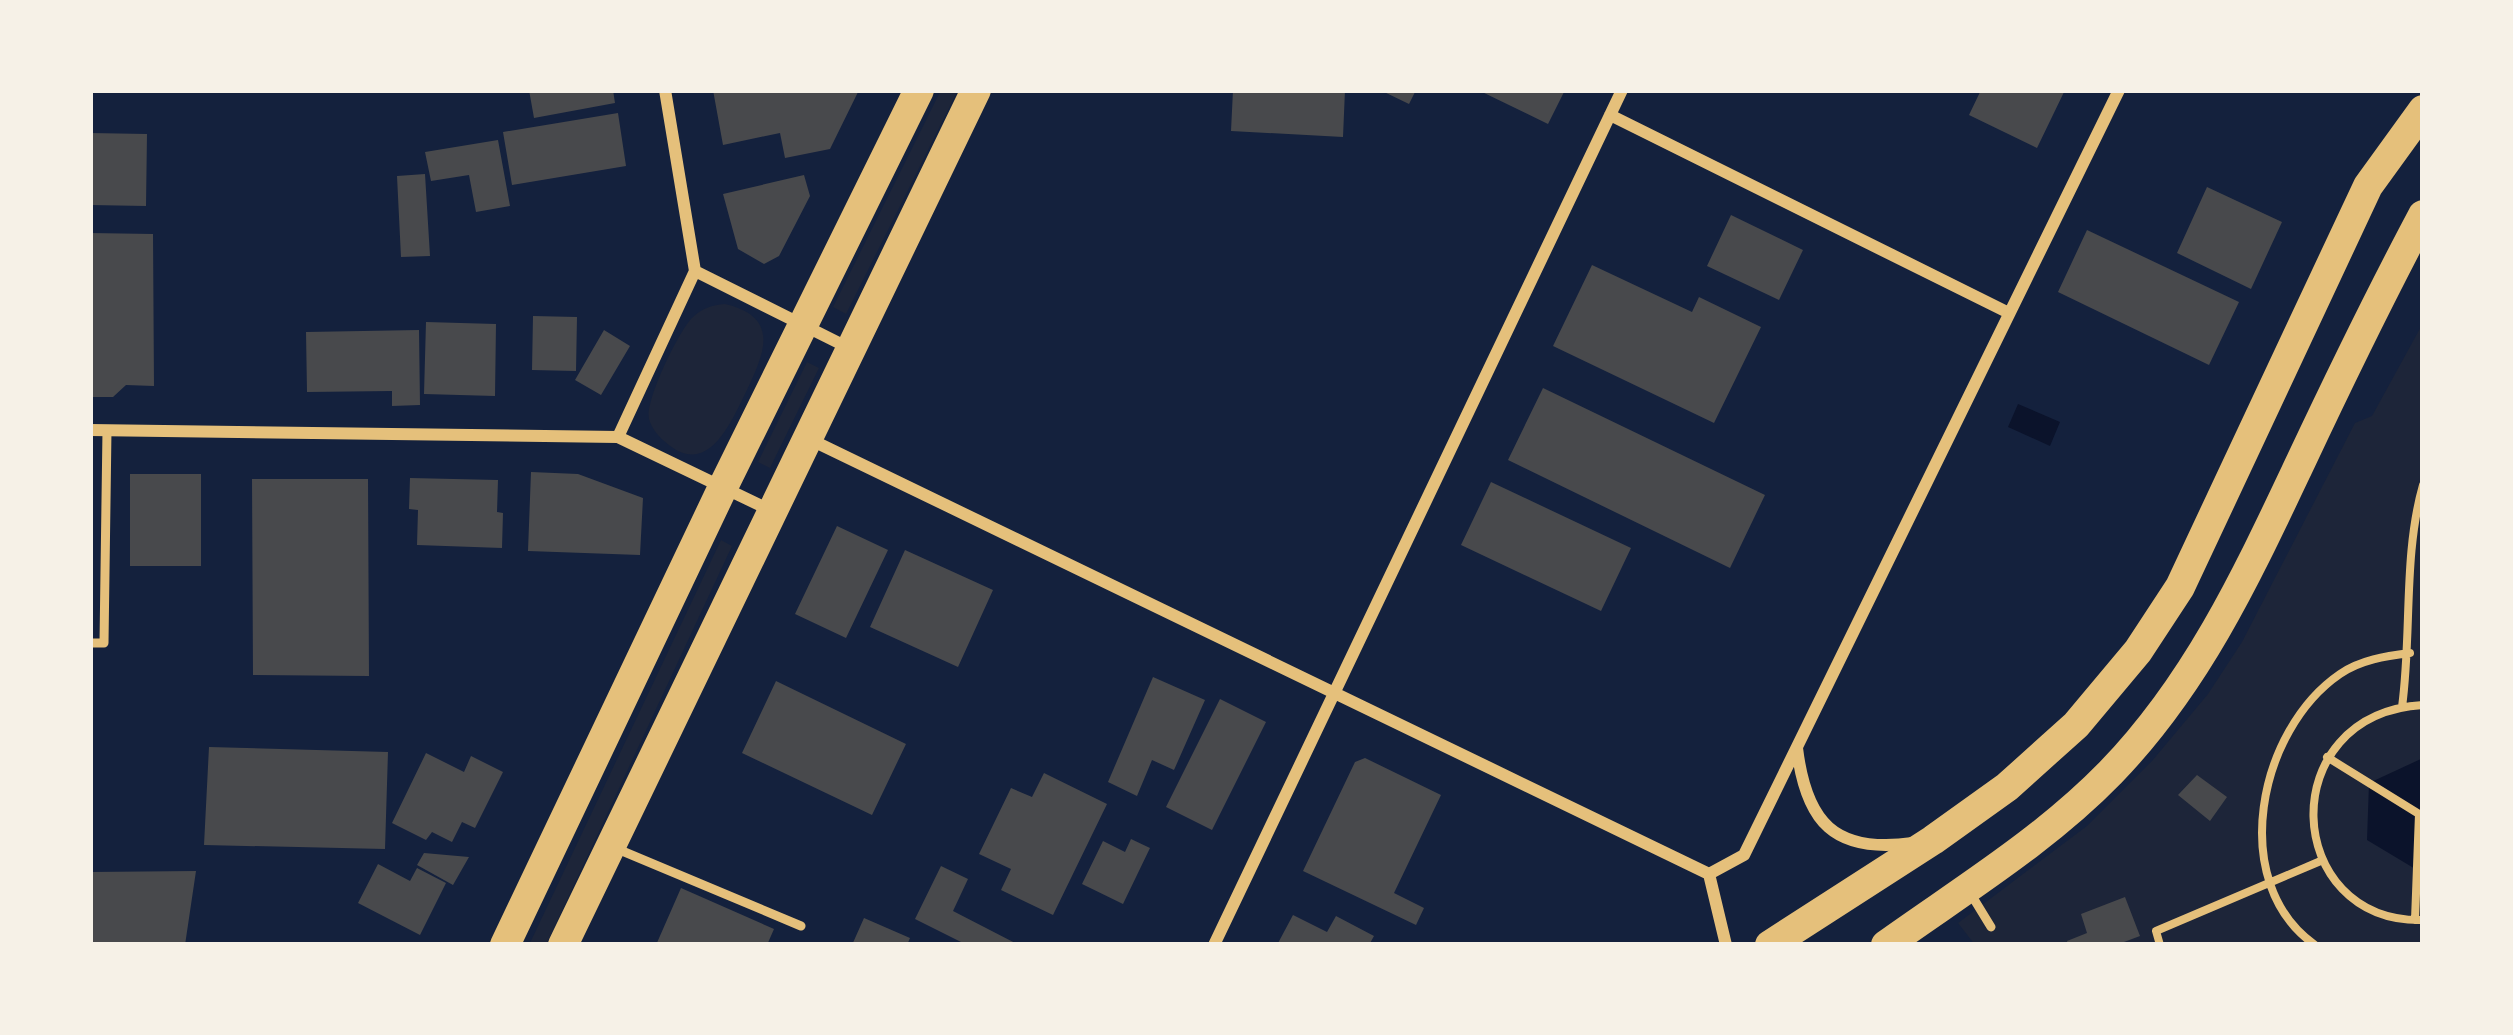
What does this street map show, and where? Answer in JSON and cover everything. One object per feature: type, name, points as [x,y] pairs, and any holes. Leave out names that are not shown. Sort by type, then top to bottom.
[{"type":"main road","points":[[505,945],[722,488],[919,90]]},
{"type":"main road","points":[[563,945],[976,90]]},
{"type":"main road","points":[[1770,945],[1934,840],[2007,787],[2076,724],[2138,652],[2180,586],[2410,90]]},
{"type":"main road","points":[[2368,186],[2423,110]]},
{"type":"main road","points":[[1886,945],[2044,832],[2111,772],[2182,687],[2229,613],[2423,215]]},
{"type":"street","points":[[618,437],[695,271],[665,90]]},
{"type":"street","points":[[1214,945],[1622,90]]},
{"type":"street","points":[[1709,874],[1744,855],[2119,90]]},
{"type":"street","points":[[1610,115],[2009,313]]},
{"type":"street","points":[[695,271],[849,348]]},
{"type":"street","points":[[90,430],[618,437],[770,510]]},
{"type":"street","points":[[806,438],[1709,874]]},
{"type":"street","points":[[1797,747],[1802,789],[1815,817],[1841,836],[1883,848],[1934,840]]},
{"type":"street","points":[[1709,874],[1726,945]]},
{"type":"lane","points":[[90,643],[104,643],[107,430]]},
{"type":"lane","points":[[90,473],[106,473]]},
{"type":"lane","points":[[610,846],[801,926]]},
{"type":"lane","points":[[1967,887],[1991,927]]},
{"type":"path","points":[[2402,706],[2410,653],[2414,515],[2423,485]]},
{"type":"path","points":[[2315,945],[2289,922],[2267,886],[2261,826],[2288,733],[2314,695],[2342,672],[2381,657],[2410,653]]},
{"type":"path","points":[[2327,757],[2421,813],[2419,920],[2392,917],[2351,896],[2323,860],[2312,818],[2318,776],[2327,757],[2359,723],[2402,706],[2423,705]]},
{"type":"path","points":[[2160,945],[2156,931],[2323,860]]},
{"type":"shaded area","points":[[941,90],[958,90],[846,314],[833,307]]},
{"type":"shaded area","points":[[725,304],[742,310],[761,327],[759,362],[716,442],[705,451],[680,452],[651,425],[652,397],[686,325],[703,309]]},
{"type":"shaded area","points":[[2423,323],[2423,945],[1975,945],[1958,923],[2087,826],[2152,761],[2208,694],[2242,642],[2355,423],[2372,416]]},
{"type":"shaded area","points":[[807,362],[819,368],[770,468],[758,462]]},
{"type":"shaded area","points":[[2018,404],[2060,422],[2050,446],[2008,427]]},
{"type":"shaded area","points":[[721,540],[732,546],[546,945],[529,945]]},
{"type":"shaded area","points":[[2423,758],[2423,867],[2417,870],[2367,840],[2369,783]]},
{"type":"building","points":[[529,90],[613,90],[615,103],[534,118]]},
{"type":"building","points":[[713,90],[859,90],[830,149],[785,158],[780,133],[723,145]]},
{"type":"building","points":[[1233,90],[1345,90],[1343,137],[1231,131]]},
{"type":"building","points":[[1380,90],[1416,90],[1409,104]]},
{"type":"building","points":[[1478,90],[1565,90],[1548,124]]},
{"type":"building","points":[[1981,90],[2065,90],[2037,148],[1969,115]]},
{"type":"building","points":[[618,113],[626,166],[512,185],[503,132]]},
{"type":"building","points":[[90,133],[147,134],[146,206],[90,205]]},
{"type":"building","points":[[498,140],[510,206],[476,212],[469,175],[431,181],[425,152]]},
{"type":"building","points":[[425,174],[430,256],[401,257],[397,176]]},
{"type":"building","points":[[804,175],[810,196],[779,256],[764,264],[738,249],[723,194]]},
{"type":"building","points":[[2207,187],[2282,222],[2251,289],[2177,253]]},
{"type":"building","points":[[1731,215],[1803,250],[1779,300],[1707,266]]},
{"type":"building","points":[[2087,230],[2239,302],[2209,365],[2058,292]]},
{"type":"building","points":[[90,233],[153,234],[154,386],[126,385],[113,397],[90,397]]},
{"type":"building","points":[[1592,265],[1692,312],[1699,297],[1761,327],[1714,423],[1553,346]]},
{"type":"building","points":[[533,316],[577,317],[576,371],[532,370]]},
{"type":"building","points":[[426,322],[496,324],[495,396],[424,394]]},
{"type":"building","points":[[419,330],[420,405],[392,406],[392,391],[307,392],[306,332]]},
{"type":"building","points":[[604,330],[630,346],[601,395],[575,380]]},
{"type":"building","points":[[1543,388],[1765,495],[1730,568],[1508,460]]},
{"type":"building","points":[[531,472],[578,474],[643,498],[640,555],[528,551]]},
{"type":"building","points":[[130,474],[201,474],[201,566],[130,566]]},
{"type":"building","points":[[410,478],[498,480],[502,548],[417,545],[418,510],[409,509]]},
{"type":"building","points":[[252,479],[368,479],[369,676],[253,675]]},
{"type":"building","points":[[1491,482],[1631,548],[1601,611],[1461,545]]},
{"type":"building","points":[[837,526],[888,550],[846,638],[795,614]]},
{"type":"building","points":[[905,550],[993,590],[958,667],[870,627]]},
{"type":"building","points":[[1153,677],[1205,700],[1174,770],[1152,760],[1137,796],[1108,782]]},
{"type":"building","points":[[776,681],[906,744],[872,815],[742,753]]},
{"type":"building","points":[[1220,699],[1266,722],[1212,830],[1166,807]]},
{"type":"building","points":[[209,747],[388,752],[385,849],[204,845]]},
{"type":"building","points":[[426,753],[464,772],[471,756],[503,772],[475,828],[462,822],[452,842],[432,832],[426,840],[392,823]]},
{"type":"building","points":[[1365,758],[1441,795],[1394,893],[1424,908],[1416,925],[1303,871],[1355,762]]},
{"type":"building","points":[[1044,773],[1107,804],[1053,915],[1001,890],[1011,869],[979,854],[1011,788],[1032,797]]},
{"type":"building","points":[[2197,775],[2227,797],[2210,821],[2178,795]]},
{"type":"building","points":[[1131,839],[1150,848],[1123,904],[1082,884],[1103,841],[1125,852]]},
{"type":"building","points":[[424,853],[469,857],[453,885],[417,865]]},
{"type":"building","points":[[378,864],[410,881],[417,868],[446,883],[420,935],[358,903]]},
{"type":"building","points":[[941,866],[968,879],[953,911],[1019,945],[967,945],[915,919]]},
{"type":"building","points":[[196,871],[185,945],[90,945],[90,872]]},
{"type":"building","points":[[681,888],[774,929],[767,945],[656,945]]},
{"type":"building","points":[[2125,897],[2140,936],[2116,945],[2068,945],[2067,941],[2087,933],[2081,914]]},
{"type":"building","points":[[1293,915],[1327,932],[1336,916],[1374,936],[1369,945],[1277,945]]},
{"type":"building","points":[[864,918],[910,938],[907,945],[852,945]]}]
